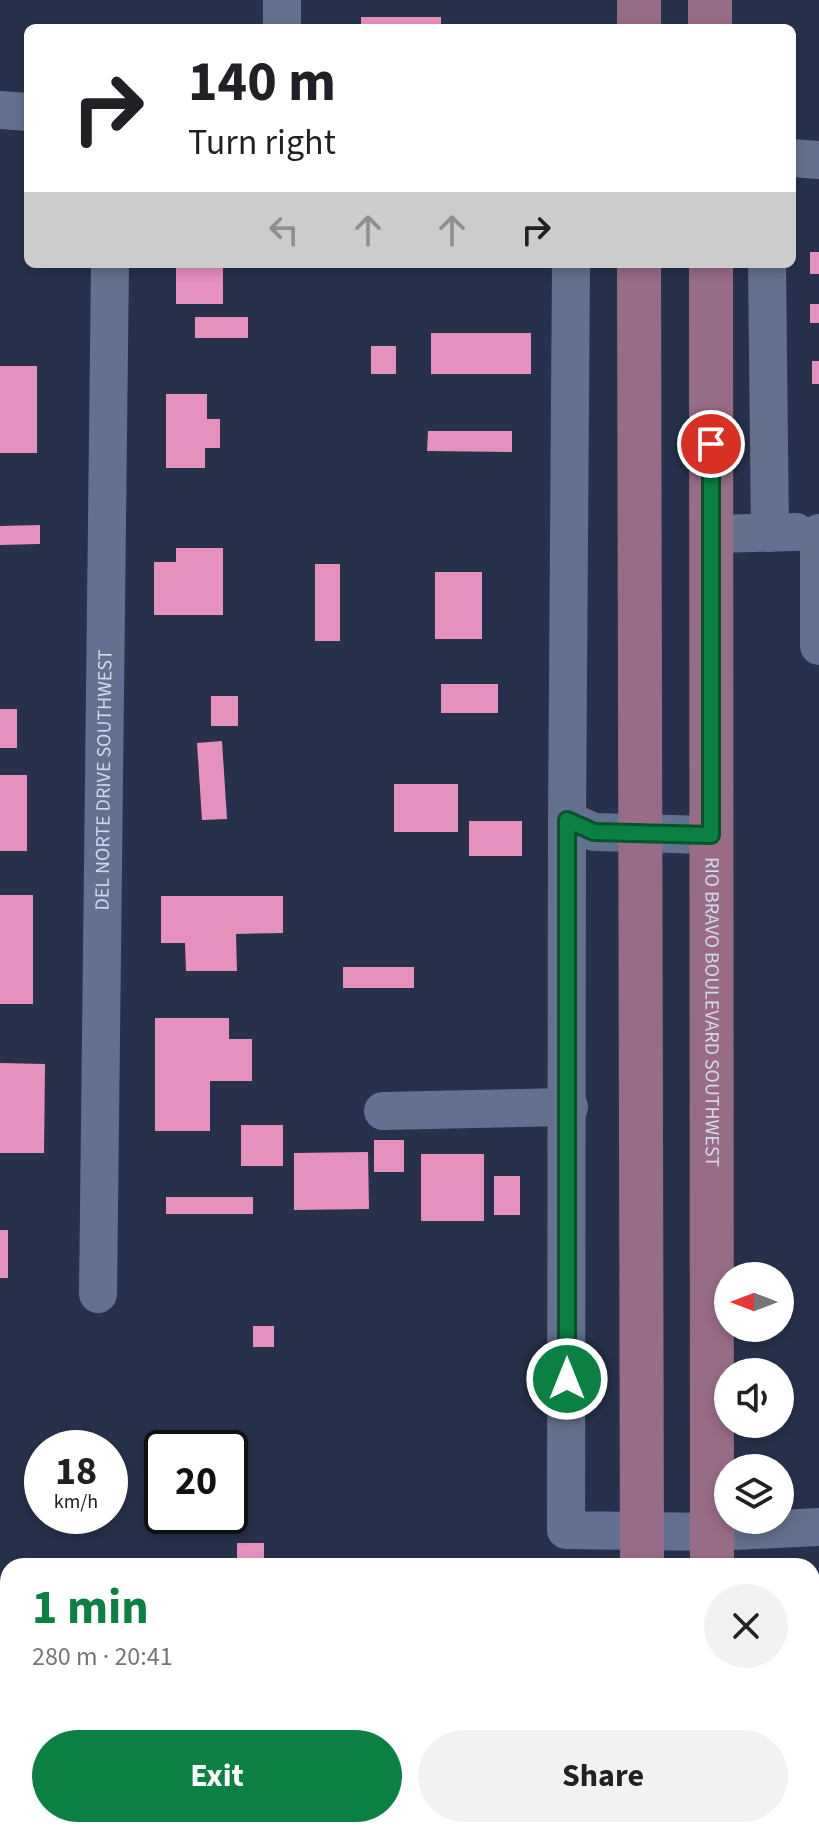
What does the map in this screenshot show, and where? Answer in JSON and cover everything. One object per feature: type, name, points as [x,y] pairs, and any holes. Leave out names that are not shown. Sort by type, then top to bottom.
[{"type":"main road","points":[[639,0],[639,24]]},
{"type":"main road","points":[[710,0],[710,24]]},
{"type":"main road","points":[[639,268],[642,1549]]},
{"type":"main road","name":"RIO BRAVO BOULEVARD SOUTHWEST","points":[[711,268],[712,1549]]},
{"type":"street","points":[[282,0],[282,24]]},
{"type":"street","points":[[0,110],[24,112]]},
{"type":"street","points":[[796,158],[819,160]]},
{"type":"street","name":"DEL NORTE DRIVE SOUTHWEST","points":[[98,1294],[110,268]]},
{"type":"street","points":[[571,268],[566,1530],[642,1549],[712,1549],[819,1527]]},
{"type":"street","points":[[767,268],[770,533]]},
{"type":"street","points":[[711,534],[819,533],[819,646]]},
{"type":"street","points":[[567,820],[594,832],[711,835]]},
{"type":"street","points":[[383,1111],[569,1107]]},
{"type":"building","points":[[361,17],[441,17],[441,24],[361,24]]},
{"type":"building","points":[[810,252],[819,252],[819,274],[810,274]]},
{"type":"building","points":[[176,268],[223,268],[223,304],[176,304]]},
{"type":"building","points":[[810,304],[819,304],[819,323],[810,323]]},
{"type":"building","points":[[195,317],[248,317],[248,338],[195,338]]},
{"type":"building","points":[[431,333],[531,333],[531,374],[431,374]]},
{"type":"building","points":[[371,346],[396,346],[396,374],[371,374]]},
{"type":"building","points":[[812,361],[819,361],[819,384],[812,384]]},
{"type":"building","points":[[0,366],[37,366],[37,453],[0,453]]},
{"type":"building","points":[[166,394],[207,394],[207,419],[220,419],[220,448],[205,448],[205,468],[166,468]]},
{"type":"building","points":[[428,431],[512,431],[512,452],[427,451]]},
{"type":"building","points":[[40,525],[40,544],[0,545],[0,526]]},
{"type":"building","points":[[176,548],[223,548],[223,615],[154,615],[154,562],[176,562]]},
{"type":"building","points":[[315,564],[340,564],[340,641],[315,641]]},
{"type":"building","points":[[435,572],[482,572],[482,639],[435,639]]},
{"type":"building","points":[[441,684],[498,684],[498,713],[441,713]]},
{"type":"building","points":[[211,696],[238,696],[238,726],[211,726]]},
{"type":"building","points":[[0,709],[17,709],[17,748],[0,748]]},
{"type":"building","points":[[222,741],[227,819],[202,820],[197,743]]},
{"type":"building","points":[[0,775],[27,775],[27,851],[0,851]]},
{"type":"building","points":[[394,784],[458,784],[458,832],[394,832]]},
{"type":"building","points":[[469,821],[522,821],[522,856],[469,856]]},
{"type":"building","points":[[0,895],[33,895],[33,1004],[0,1004]]},
{"type":"building","points":[[161,896],[283,896],[283,933],[236,934],[237,971],[186,971],[185,943],[161,943]]},
{"type":"building","points":[[343,967],[414,967],[414,988],[343,988]]},
{"type":"building","points":[[155,1018],[229,1018],[229,1039],[252,1039],[252,1081],[210,1081],[210,1131],[155,1131]]},
{"type":"building","points":[[0,1063],[45,1064],[44,1153],[0,1153]]},
{"type":"building","points":[[241,1125],[283,1125],[283,1166],[241,1166]]},
{"type":"building","points":[[374,1140],[404,1140],[404,1172],[374,1172]]},
{"type":"building","points":[[368,1152],[369,1209],[294,1210],[294,1153]]},
{"type":"building","points":[[421,1154],[484,1154],[484,1221],[421,1221]]},
{"type":"building","points":[[494,1176],[520,1176],[520,1215],[494,1215]]},
{"type":"building","points":[[166,1197],[253,1197],[253,1214],[166,1214]]},
{"type":"building","points":[[0,1230],[8,1230],[8,1278],[0,1278]]},
{"type":"building","points":[[253,1326],[274,1326],[274,1347],[253,1347]]},
{"type":"building","points":[[237,1543],[264,1543],[264,1558],[237,1558]]},
{"type":"route","points":[[567,1379],[567,820],[594,832],[711,835],[711,444]]}]
